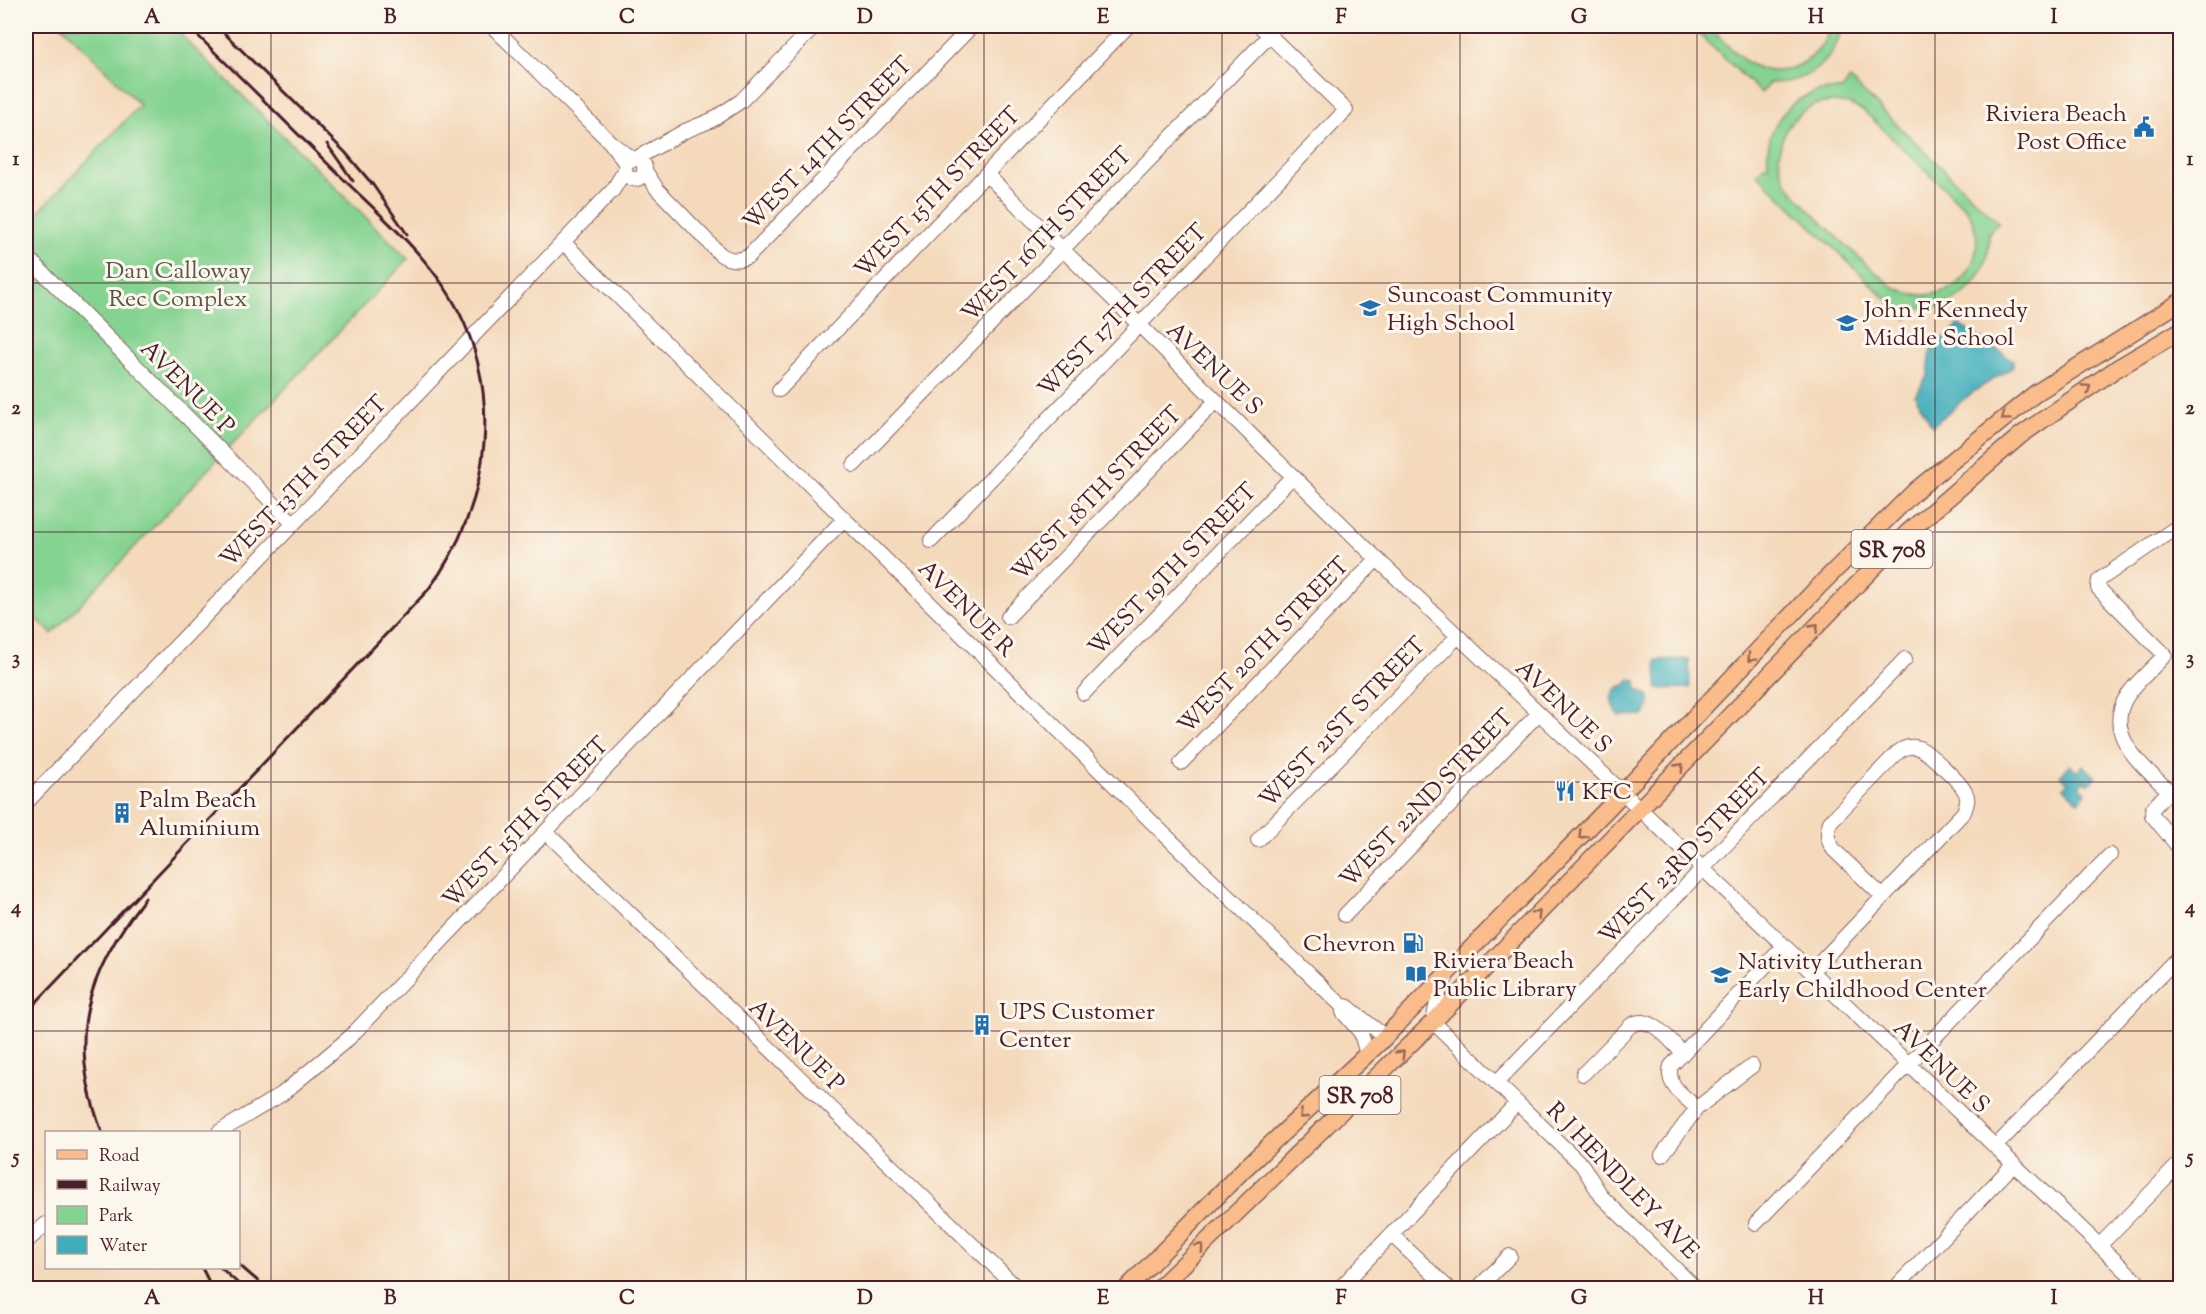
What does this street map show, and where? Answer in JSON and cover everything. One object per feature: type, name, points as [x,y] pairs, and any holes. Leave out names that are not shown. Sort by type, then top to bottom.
[{"type":"main road","name":"SR 708","points":[[1127,1288],[1242,1171],[1385,1037],[1880,524],[1952,459],[2036,393],[2181,302]]},
{"type":"main road","name":"SR 708","points":[[1159,1288],[1433,1022],[1930,512],[1978,469],[2065,403],[2181,331]]},
{"type":"main road","points":[[2065,403],[2065,385],[2070,370]]},
{"type":"main road","points":[[1930,512],[1930,501],[1947,482],[2028,417],[2033,410],[2036,393]]},
{"type":"main road","points":[[1142,1288],[1164,1265],[1169,1245]]},
{"type":"street","points":[[493,26],[634,168],[652,152],[685,131],[727,112],[741,101],[815,26]]},
{"type":"street","name":"WEST 14TH STREET","points":[[634,168],[720,254],[736,260],[749,256],[972,26]]},
{"type":"street","name":"WEST 15TH STREET","points":[[779,390],[1128,26]]},
{"type":"street","name":"WEST 17TH STREET","points":[[931,541],[1346,111],[1265,30]]},
{"type":"street","name":"WEST 16TH STREET","points":[[854,465],[1062,249],[1265,30]]},
{"type":"street","name":"WEST 13TH STREET","points":[[26,803],[634,168]]},
{"type":"street","name":"AVENUE S","points":[[986,174],[1377,559],[2144,1288]]},
{"type":"street","name":"AVENUE R","points":[[563,242],[1161,831],[1341,1005],[1348,1007],[1385,1037]]},
{"type":"street","name":"AVENUE P","points":[[26,256],[293,524]]},
{"type":"street","name":"WEST 18TH STREET","points":[[1008,617],[1216,400]]},
{"type":"street","name":"WEST 19TH STREET","points":[[1084,693],[1293,476]]},
{"type":"street","name":"WEST 15TH STREET","points":[[221,1131],[282,1094],[319,1065],[547,833],[844,519]]},
{"type":"street","points":[[2181,525],[2099,580],[2098,588],[2165,655],[2128,694],[2121,708],[2119,721],[2129,749],[2181,802]]},
{"type":"street","name":"WEST 20TH STREET","points":[[1181,763],[1377,559]]},
{"type":"street","name":"WEST 21ST STREET","points":[[1258,840],[1458,636]]},
{"type":"street","name":"WEST 23RD STREET","points":[[1496,1083],[1905,659]]},
{"type":"street","name":"WEST 22ND STREET","points":[[1345,915],[1539,713]]},
{"type":"street","points":[[1811,972],[1883,897],[1961,815],[1967,798],[1963,788],[1926,752],[1917,747],[1906,748],[1897,753],[1830,822],[1827,836],[1829,844],[1883,897]]},
{"type":"street","points":[[2169,791],[2153,808],[2152,815],[2181,849]]},
{"type":"street","name":"AVENUE P","points":[[547,833],[1017,1288]]},
{"type":"street","points":[[1756,1223],[2110,855]]},
{"type":"street","points":[[1697,1108],[1672,1084],[1671,1066],[1784,946]]},
{"type":"street","points":[[1995,1147],[2181,955]]},
{"type":"street","points":[[1340,1288],[1517,1103],[1433,1022],[1439,992],[1450,971]]},
{"type":"street","name":"AVENUE R","points":[[1341,1005],[1343,1012],[1362,1033],[1366,1055]]},
{"type":"street","points":[[1583,1074],[1630,1026],[1638,1022],[1653,1025],[1682,1052]]},
{"type":"street","points":[[1662,1155],[1697,1108],[1752,1066]]},
{"type":"street","name":"R J HENDLEY AVE","points":[[1517,1103],[1582,1165],[1602,1197],[1695,1288]]},
{"type":"street","points":[[2099,1246],[2181,1162]]},
{"type":"street","points":[[1895,1288],[2013,1165]]},
{"type":"street","points":[[26,1242],[45,1225]]},
{"type":"street","points":[[1392,1235],[1448,1288]]},
{"type":"street","points":[[1478,1288],[1510,1256]]},
{"type":"green space","name":"Dan Calloway Rec Complex","points":[[62,26],[172,26],[408,259],[52,634],[26,608],[26,225],[140,105]]},
{"type":"green space","points":[[1690,26],[1708,26],[1747,62],[1766,70],[1779,71],[1790,69],[1811,57],[1826,38],[1830,26],[1842,26],[1833,51],[1817,69],[1795,80],[1768,83],[1769,85],[1761,93]]},
{"type":"green space","points":[[1850,79],[1999,223],[1989,232],[1989,248],[1985,263],[1979,277],[1970,288],[1946,304],[1915,308],[1916,310],[1907,319],[1757,174],[1765,165],[1768,166],[1771,135],[1786,110],[1810,94],[1842,90]],"holes":[[[1833,102],[1849,104],[1864,111],[1967,210],[1975,229],[1976,248],[1972,265],[1962,279],[1948,289],[1931,295],[1912,294],[1892,286],[1817,218],[1784,178],[1780,166],[1780,147],[1787,129],[1796,117],[1819,104]]]},
{"type":"water","points":[[1959,325],[2013,360],[2013,367],[1970,394],[1932,426],[1915,395],[1928,375],[1931,349]]},
{"type":"water","points":[[1689,659],[1690,688],[1657,689],[1656,660]]},
{"type":"water","points":[[1630,679],[1636,681],[1637,689],[1648,695],[1650,705],[1644,715],[1619,716],[1613,707],[1612,697],[1615,689],[1626,685]]},
{"type":"water","points":[[2070,765],[2077,772],[2083,765],[2096,777],[2089,784],[2085,780],[2080,786],[2086,793],[2079,802],[2064,788],[2068,783],[2060,775]]},
{"type":"railway","points":[[26,1013],[428,590],[450,556],[467,520],[478,481],[484,442],[484,402],[478,362],[465,324],[445,288],[391,224],[188,26]]},
{"type":"railway","points":[[217,26],[345,152],[373,185],[407,234]]},
{"type":"railway","points":[[327,144],[353,181]]},
{"type":"railway","points":[[102,1131],[91,1098],[85,1067],[84,1037],[88,1009],[108,954],[145,898]]},
{"type":"railway","points":[[240,1266],[266,1288]]},
{"type":"railway","points":[[202,1269],[212,1288]]},
{"type":"railway","points":[[222,1269],[243,1288]]},
{"type":"place","name":"Riviera Beach Post Office","points":[[2144,127]]},
{"type":"place","name":"Suncoast Community High School","points":[[1370,308]]},
{"type":"place","name":"John F Kennedy Middle School","points":[[1847,323]]},
{"type":"place","name":"KFC","points":[[1565,791]]},
{"type":"place","name":"Palm Beach Aluminium","points":[[122,813]]},
{"type":"place","name":"Chevron","points":[[1413,943]]},
{"type":"place","name":"Riviera Beach Public Library","points":[[1416,974]]},
{"type":"place","name":"Nativity Lutheran Early Childhood Center","points":[[1721,975]]},
{"type":"place","name":"UPS Customer Center","points":[[982,1025]]}]
